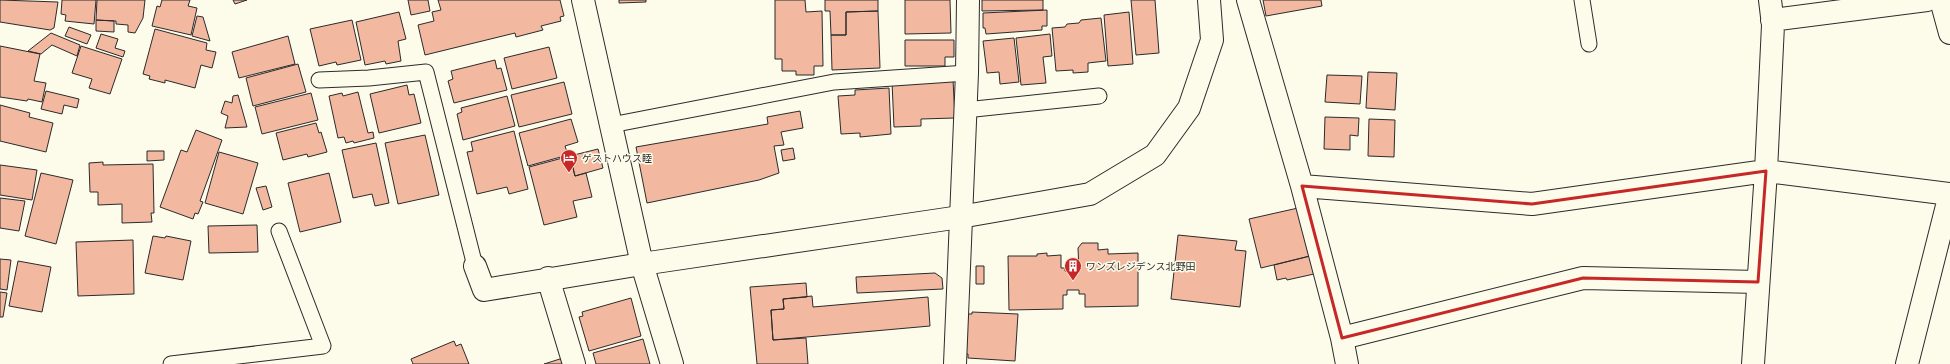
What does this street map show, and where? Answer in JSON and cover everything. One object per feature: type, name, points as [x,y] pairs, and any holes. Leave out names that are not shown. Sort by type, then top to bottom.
[{"type":"street","points":[[583,0],[642,264],[672,364]]},
{"type":"street","points":[[955,364],[967,74],[968,0]]},
{"type":"street","points":[[476,266],[484,290],[548,278],[960,217],[1090,194],[1155,155],[1189,108],[1212,40],[1208,0]]},
{"type":"street","points":[[1248,0],[1302,186],[1342,338],[1347,364]]},
{"type":"street","points":[[1753,364],[1766,171],[1771,10],[1927,0]]},
{"type":"street","points":[[1941,0],[1950,33]]},
{"type":"street","points":[[1302,186],[1532,204],[1766,171],[1950,194],[1907,364]]},
{"type":"street","points":[[548,278],[574,364]]},
{"type":"street","points":[[1342,338],[1583,278],[1758,282]]},
{"type":"lane","points":[[1582,0],[1589,44]]},
{"type":"lane","points":[[319,80],[369,78],[426,72],[476,266]]},
{"type":"lane","points":[[611,125],[834,82],[967,74]]},
{"type":"lane","points":[[965,110],[1099,96]]},
{"type":"lane","points":[[171,364],[323,346],[278,231]]},
{"type":"highlighted area","points":[[1766,171],[1758,282],[1583,278],[1342,338],[1302,186],[1532,204]]},
{"type":"building","points":[[0,0],[58,2],[54,28],[50,30],[0,22]]},
{"type":"building","points":[[62,0],[96,0],[94,24],[65,21],[66,15],[61,14]]},
{"type":"building","points":[[97,0],[145,0],[143,18],[135,33],[128,32],[128,25],[116,24],[116,21],[96,20]]},
{"type":"building","points":[[162,0],[190,0],[188,6],[197,8],[191,35],[152,26],[157,6],[160,7]]},
{"type":"building","points":[[233,0],[247,0],[235,4]]},
{"type":"building","points":[[408,0],[428,0],[430,11],[411,15]]},
{"type":"building","points":[[438,0],[560,0],[564,16],[560,17],[561,21],[541,26],[543,30],[516,37],[515,33],[425,55],[418,25],[434,21],[432,12],[441,10]]},
{"type":"building","points":[[619,0],[646,0],[646,2],[619,3]]},
{"type":"building","points":[[775,0],[805,0],[806,12],[822,11],[823,66],[814,66],[814,75],[796,75],[796,71],[782,71],[782,59],[775,59]]},
{"type":"building","points":[[825,0],[878,0],[878,11],[846,12],[846,35],[831,35],[830,11],[825,11]]},
{"type":"building","points":[[905,0],[950,0],[951,33],[905,34]]},
{"type":"building","points":[[982,0],[1043,0],[1043,10],[982,11]]},
{"type":"building","points":[[1131,0],[1155,0],[1159,53],[1136,55]]},
{"type":"building","points":[[1263,0],[1321,0],[1322,6],[1266,16]]},
{"type":"building","points":[[1047,10],[1047,26],[1042,26],[1042,30],[986,34],[985,28],[983,28],[983,13]]},
{"type":"building","points":[[878,11],[880,68],[832,70],[831,35],[846,35],[846,12]]},
{"type":"building","points":[[399,12],[406,39],[398,41],[401,61],[386,64],[385,61],[365,65],[356,22]]},
{"type":"building","points":[[1129,12],[1133,64],[1108,66],[1104,15]]},
{"type":"building","points":[[197,16],[203,17],[210,41],[192,36]]},
{"type":"building","points":[[1101,18],[1106,61],[1088,63],[1088,72],[1073,73],[1073,70],[1056,71],[1052,28],[1065,27],[1067,24],[1079,23],[1081,20]]},
{"type":"building","points":[[96,20],[114,21],[114,32],[96,31]]},
{"type":"building","points":[[352,20],[361,60],[337,65],[336,62],[319,66],[310,29]]},
{"type":"building","points":[[69,27],[91,35],[87,44],[65,36]]},
{"type":"building","points":[[155,29],[207,43],[206,50],[216,52],[212,68],[201,65],[195,88],[165,80],[165,83],[149,79],[150,76],[143,74]]},
{"type":"building","points":[[51,33],[80,45],[77,56],[52,45],[41,54],[28,51]]},
{"type":"building","points":[[101,34],[118,39],[115,48],[125,51],[123,57],[96,48]]},
{"type":"building","points":[[1050,34],[1052,56],[1043,57],[1046,83],[1021,85],[1016,38]]},
{"type":"building","points":[[288,36],[295,64],[239,78],[232,52]]},
{"type":"building","points":[[1014,38],[1019,82],[1000,84],[999,72],[987,73],[983,41]]},
{"type":"building","points":[[905,40],[954,40],[954,57],[945,57],[945,66],[905,66]]},
{"type":"building","points":[[0,46],[40,54],[34,81],[46,83],[42,102],[28,99],[27,101],[0,97]]},
{"type":"building","points":[[81,46],[122,59],[110,94],[89,88],[92,79],[72,73]]},
{"type":"building","points":[[549,47],[557,78],[512,89],[504,58]]},
{"type":"building","points":[[495,60],[497,69],[501,68],[507,90],[454,103],[448,81],[453,79],[451,71]]},
{"type":"building","points":[[298,64],[306,92],[253,106],[246,78]]},
{"type":"building","points":[[1368,72],[1397,73],[1395,110],[1366,108]]},
{"type":"building","points":[[1327,75],[1362,76],[1360,104],[1325,102]]},
{"type":"building","points":[[953,80],[955,118],[921,119],[921,126],[894,127],[892,82]]},
{"type":"building","points":[[564,82],[572,114],[519,127],[511,95]]},
{"type":"building","points":[[407,85],[409,95],[414,94],[421,123],[379,133],[370,94]]},
{"type":"building","points":[[889,88],[891,134],[860,137],[860,133],[841,134],[838,96],[855,95],[855,90]]},
{"type":"building","points":[[46,91],[79,99],[77,108],[64,105],[62,114],[41,109]]},
{"type":"building","points":[[358,92],[368,133],[373,132],[374,138],[354,143],[353,141],[346,143],[344,137],[338,138],[329,96],[342,93],[343,96]]},
{"type":"building","points":[[311,93],[318,120],[262,134],[255,107]]},
{"type":"building","points":[[238,95],[247,127],[225,128],[228,116],[221,113],[225,101],[232,103],[233,96]]},
{"type":"building","points":[[507,96],[515,126],[463,140],[457,114],[462,112],[461,108]]},
{"type":"building","points":[[0,105],[30,113],[29,117],[53,123],[46,152],[0,141]]},
{"type":"building","points":[[800,111],[803,128],[781,132],[784,145],[774,146],[779,173],[759,180],[647,203],[636,147],[768,124],[767,117]]},
{"type":"building","points":[[1325,117],[1359,118],[1358,136],[1350,135],[1350,150],[1324,149]]},
{"type":"building","points":[[571,119],[578,142],[565,146],[568,155],[528,166],[519,133]]},
{"type":"building","points":[[1369,119],[1395,120],[1394,157],[1368,156]]},
{"type":"building","points":[[316,123],[319,133],[321,132],[327,152],[308,157],[307,154],[283,160],[276,133]]},
{"type":"building","points":[[196,130],[222,140],[200,201],[203,202],[198,214],[195,213],[193,219],[160,207],[181,150],[187,152]]},
{"type":"building","points":[[514,131],[528,189],[509,194],[507,187],[477,194],[467,152],[473,151],[471,142]]},
{"type":"building","points":[[425,135],[439,195],[398,204],[385,143]]},
{"type":"building","points":[[376,143],[389,203],[375,206],[372,194],[353,198],[342,150]]},
{"type":"building","points":[[793,148],[795,159],[783,161],[781,150]]},
{"type":"building","points":[[598,149],[603,168],[575,176],[570,156]]},
{"type":"building","points":[[147,151],[164,151],[164,160],[147,161]]},
{"type":"building","points":[[219,152],[258,163],[243,214],[205,203]]},
{"type":"building","points":[[570,156],[575,176],[586,173],[592,197],[573,201],[577,217],[544,225],[529,167]]},
{"type":"building","points":[[103,162],[103,165],[153,164],[154,213],[151,213],[152,222],[122,223],[122,204],[98,205],[98,192],[90,192],[89,163]]},
{"type":"building","points":[[0,165],[37,170],[32,200],[0,195]]},
{"type":"building","points":[[41,173],[73,180],[56,244],[25,236]]},
{"type":"building","points":[[329,173],[341,222],[300,232],[288,183]]},
{"type":"building","points":[[266,186],[272,207],[263,210],[256,188]]},
{"type":"building","points":[[0,198],[25,201],[19,231],[0,228]]},
{"type":"building","points":[[1298,208],[1310,256],[1261,268],[1249,219]]},
{"type":"building","points":[[257,225],[258,252],[209,253],[208,226]]},
{"type":"building","points":[[1178,235],[1237,241],[1235,250],[1246,251],[1240,307],[1171,299]]},
{"type":"building","points":[[153,236],[165,238],[166,236],[191,241],[183,280],[145,273]]},
{"type":"building","points":[[133,240],[134,294],[78,296],[76,242]]},
{"type":"building","name":"ワンズレジデンス北野田","points":[[1082,243],[1098,243],[1098,250],[1108,249],[1108,254],[1138,253],[1138,306],[1085,307],[1085,294],[1079,294],[1079,290],[1067,290],[1067,295],[1063,295],[1063,309],[1009,310],[1008,256],[1037,256],[1037,254],[1047,253],[1047,256],[1061,255],[1061,268],[1065,268],[1065,271],[1079,271],[1078,248]]},
{"type":"building","points":[[1310,256],[1314,274],[1287,280],[1286,278],[1277,280],[1274,265]]},
{"type":"building","points":[[0,259],[11,260],[7,290],[0,289]]},
{"type":"building","points":[[18,261],[51,267],[42,312],[9,306]]},
{"type":"building","points":[[976,266],[984,266],[984,284],[976,284]]},
{"type":"building","points":[[935,273],[942,278],[943,289],[857,293],[856,277]]},
{"type":"building","points":[[806,283],[807,297],[783,299],[784,309],[771,310],[773,340],[806,338],[808,364],[757,364],[750,287]]},
{"type":"building","points":[[0,292],[7,293],[3,317],[0,317]]},
{"type":"building","points":[[812,296],[813,307],[928,297],[930,326],[773,340],[771,310],[784,309],[783,299]]},
{"type":"building","points":[[631,298],[641,336],[589,351],[579,317],[583,316],[582,312]]},
{"type":"building","points":[[972,312],[1018,314],[1015,361],[968,358],[968,354],[965,354],[968,314],[972,314]]},
{"type":"building","points":[[643,339],[650,364],[596,364],[593,353]]},
{"type":"building","points":[[454,341],[456,346],[461,344],[469,364],[413,364],[411,359]]},
{"type":"building","points":[[563,358],[565,364],[544,364]]},
{"type":"place","name":"ゲストハウス睦","points":[[569,173]]},
{"type":"place","name":"ワンズレジデンス北野田","points":[[1073,281]]}]
